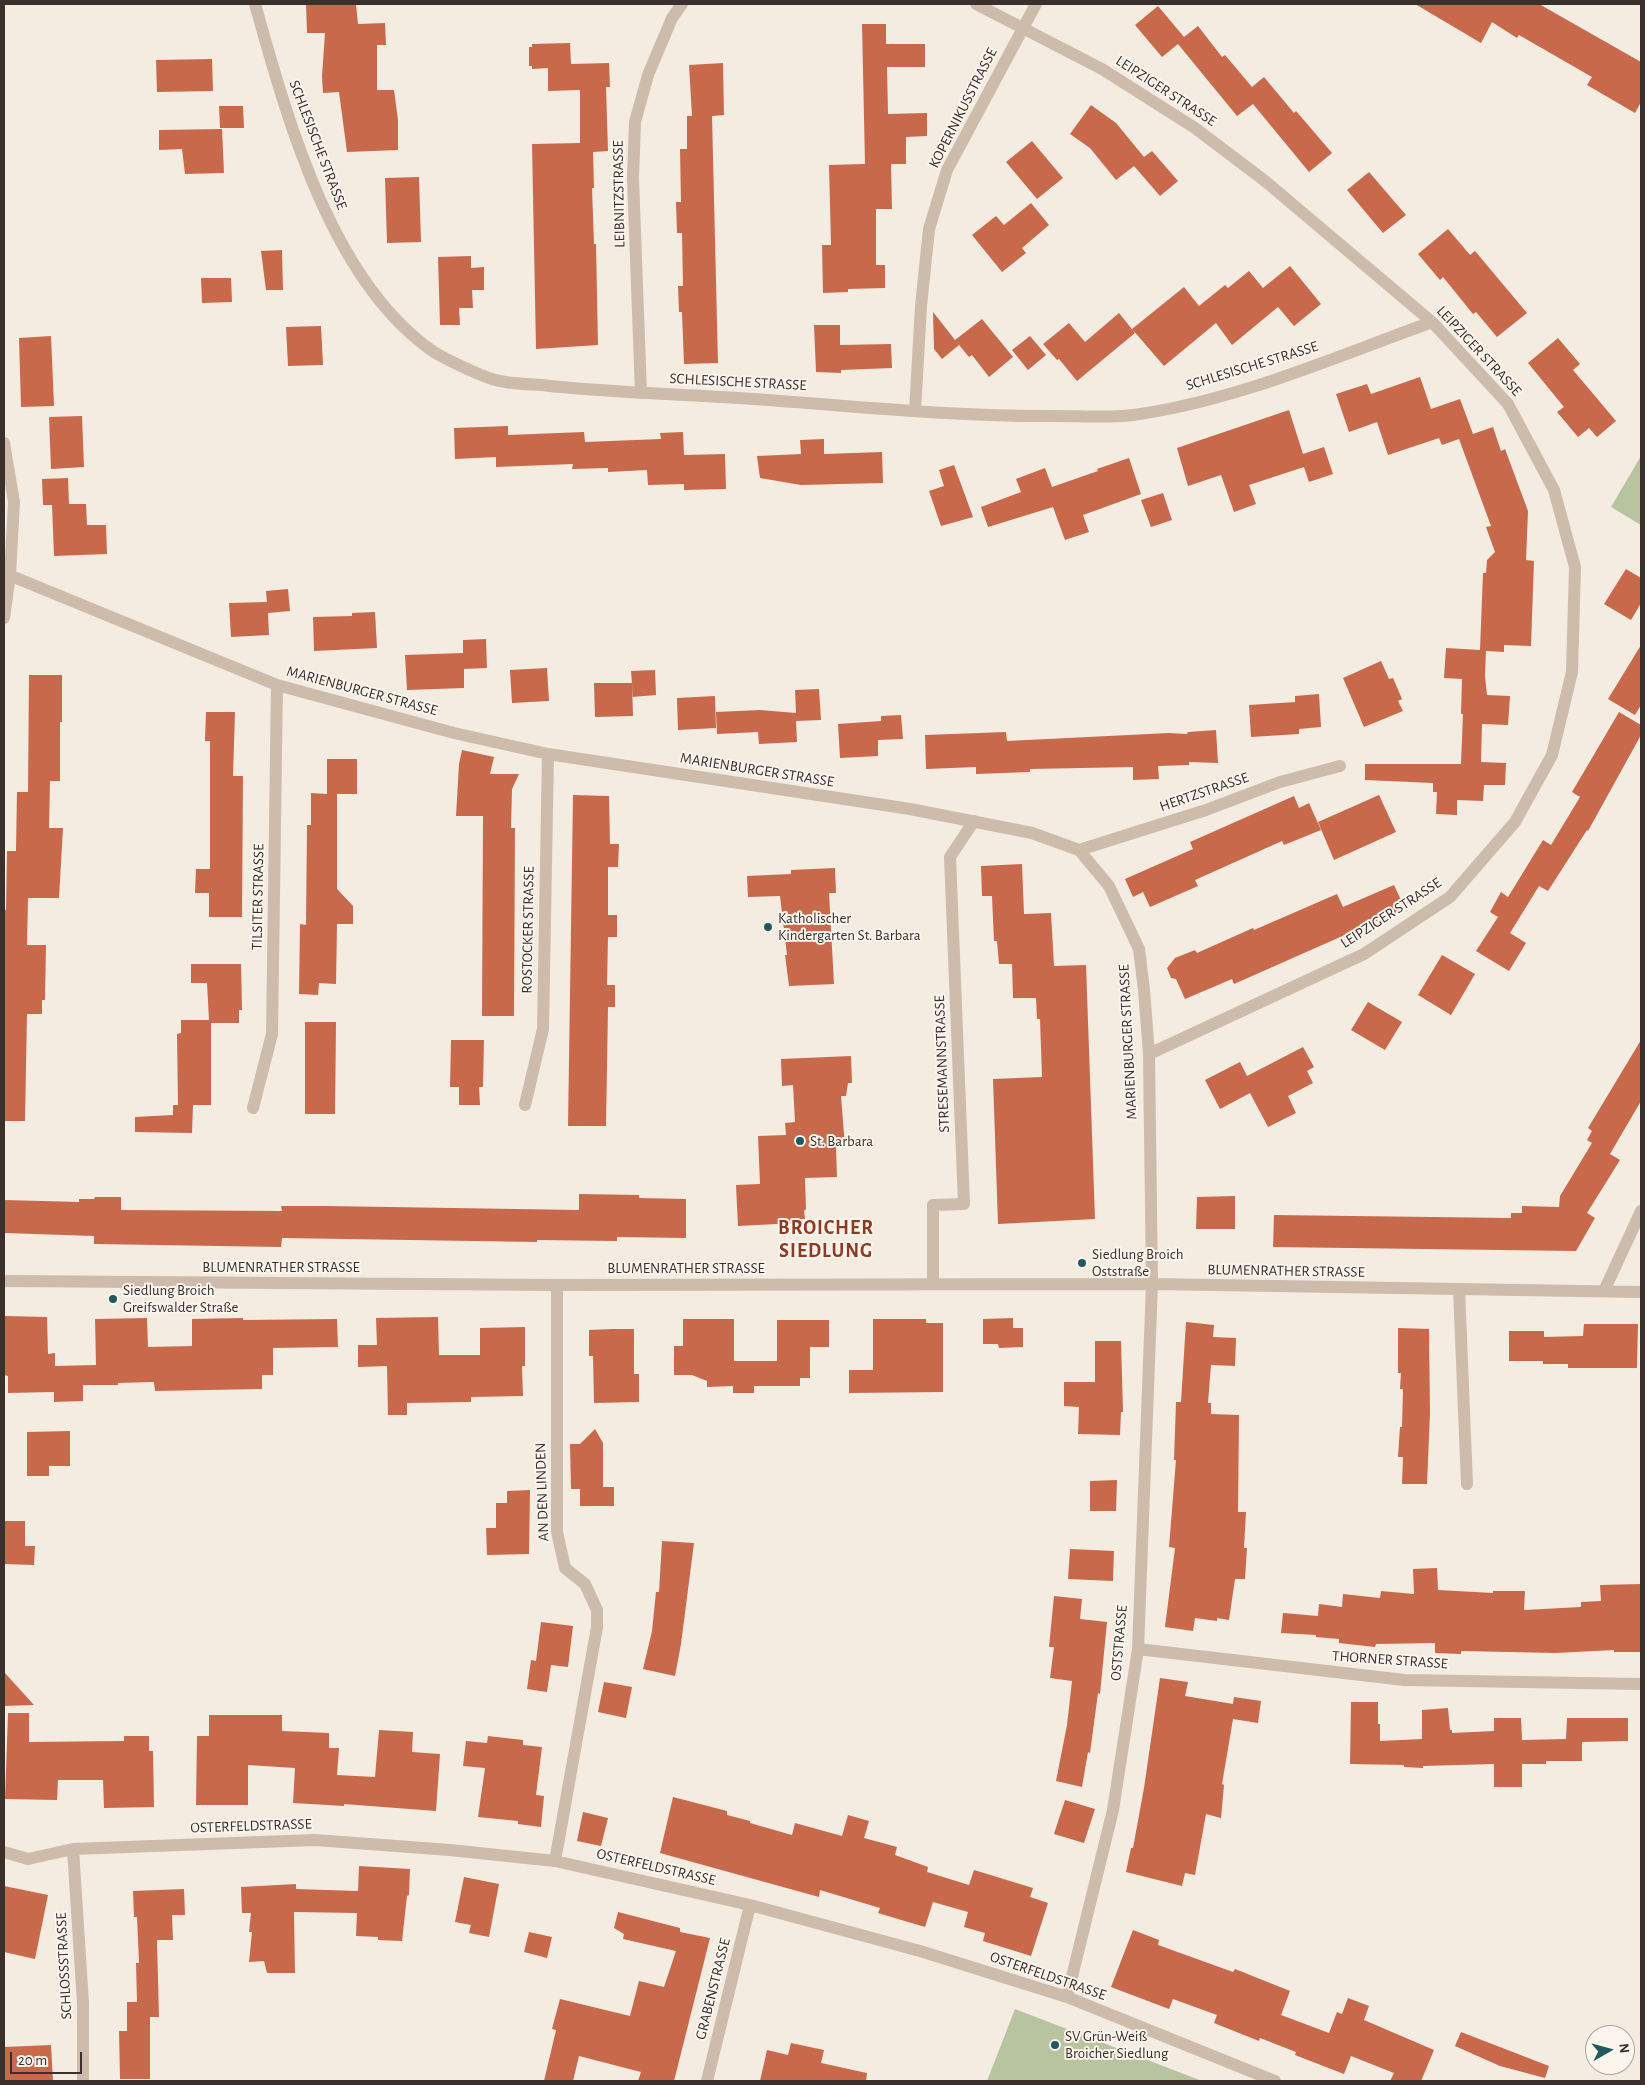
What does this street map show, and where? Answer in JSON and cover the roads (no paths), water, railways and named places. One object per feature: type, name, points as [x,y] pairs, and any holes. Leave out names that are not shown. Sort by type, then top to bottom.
[{"type":"street","name":"SCHLESISCHE STRASSE","points":[[254,4],[278,89],[320,201],[356,270],[394,317],[435,353],[494,380],[582,390],[823,402],[915,411],[1014,416],[1131,415],[1210,399],[1278,378],[1432,322]]},
{"type":"street","name":"LEIBNITZSTRASSE","points":[[641,394],[634,178],[636,122],[648,75],[672,18],[682,4]]},
{"type":"street","name":"LEIPZIGER STRASSE","points":[[976,4],[1023,26],[1102,68],[1196,128],[1272,188],[1432,322],[1508,404],[1554,490],[1575,568],[1572,672],[1552,755],[1515,822],[1450,897],[1364,954],[1149,1054]]},
{"type":"street","name":"KOPERNIKUSSTRASSE","points":[[915,411],[921,306],[930,229],[947,170],[1036,4]]},
{"type":"street","points":[[4,443],[14,502],[4,618]]},
{"type":"street","name":"MARIENBURGER STRASSE","points":[[7,574],[277,685],[454,733],[548,754],[910,809],[1032,833],[1079,850],[1109,886],[1139,949],[1149,1054],[1152,1284]]},
{"type":"street","name":"TILSITER STRASSE","points":[[253,1108],[272,1034],[277,685]]},
{"type":"street","name":"ROSTOCKER STRASSE","points":[[525,1105],[543,1029],[548,754]]},
{"type":"street","name":"HERTZSTRASSE","points":[[1079,850],[1206,810],[1280,782],[1340,766]]},
{"type":"street","name":"STRESEMANNSTRASSE","points":[[932,1283],[933,1205],[964,1204],[950,857],[974,821]]},
{"type":"street","points":[[1604,1291],[1641,1210]]},
{"type":"street","name":"BLUMENRATHER STRASSE","points":[[4,1281],[557,1285],[1152,1284],[1641,1292]]},
{"type":"street","name":"OSTSTRASSE","points":[[1067,1997],[1113,1810],[1138,1649],[1152,1284]]},
{"type":"street","name":"AN DEN LINDEN","points":[[555,1861],[597,1626],[597,1610],[585,1584],[565,1568],[557,1532],[557,1285]]},
{"type":"street","points":[[1459,1290],[1467,1484]]},
{"type":"street","name":"THORNER STRASSE","points":[[1138,1649],[1404,1680],[1641,1684]]},
{"type":"street","name":"OSTERFELDSTRASSE","points":[[4,1852],[28,1859],[73,1849],[314,1840],[450,1850],[555,1861],[750,1905],[920,1951],[1067,1997],[1275,2081]]},
{"type":"street","name":"SCHLOSSSTRASSE","points":[[73,1849],[84,2004],[83,2081]]},
{"type":"street","name":"GRABENSTRASSE","points":[[707,2081],[750,1905]]},
{"type":"place","name":"Katholischer Kindergarten St. Barbara","points":[[768,927]]},
{"type":"place","name":"St. Barbara","points":[[800,1141]]},
{"type":"place","name":"Siedlung Broich Oststraße","points":[[1082,1263]]},
{"type":"place","name":"Siedlung Broich Greifswalder Straße","points":[[113,1299]]},
{"type":"place","name":"SV Grün-Weiß Broicher Siedlung","points":[[1055,2045]]},
{"type":"district","name":"BROICHER SIEDLUNG","points":[[826,1240]]}]
